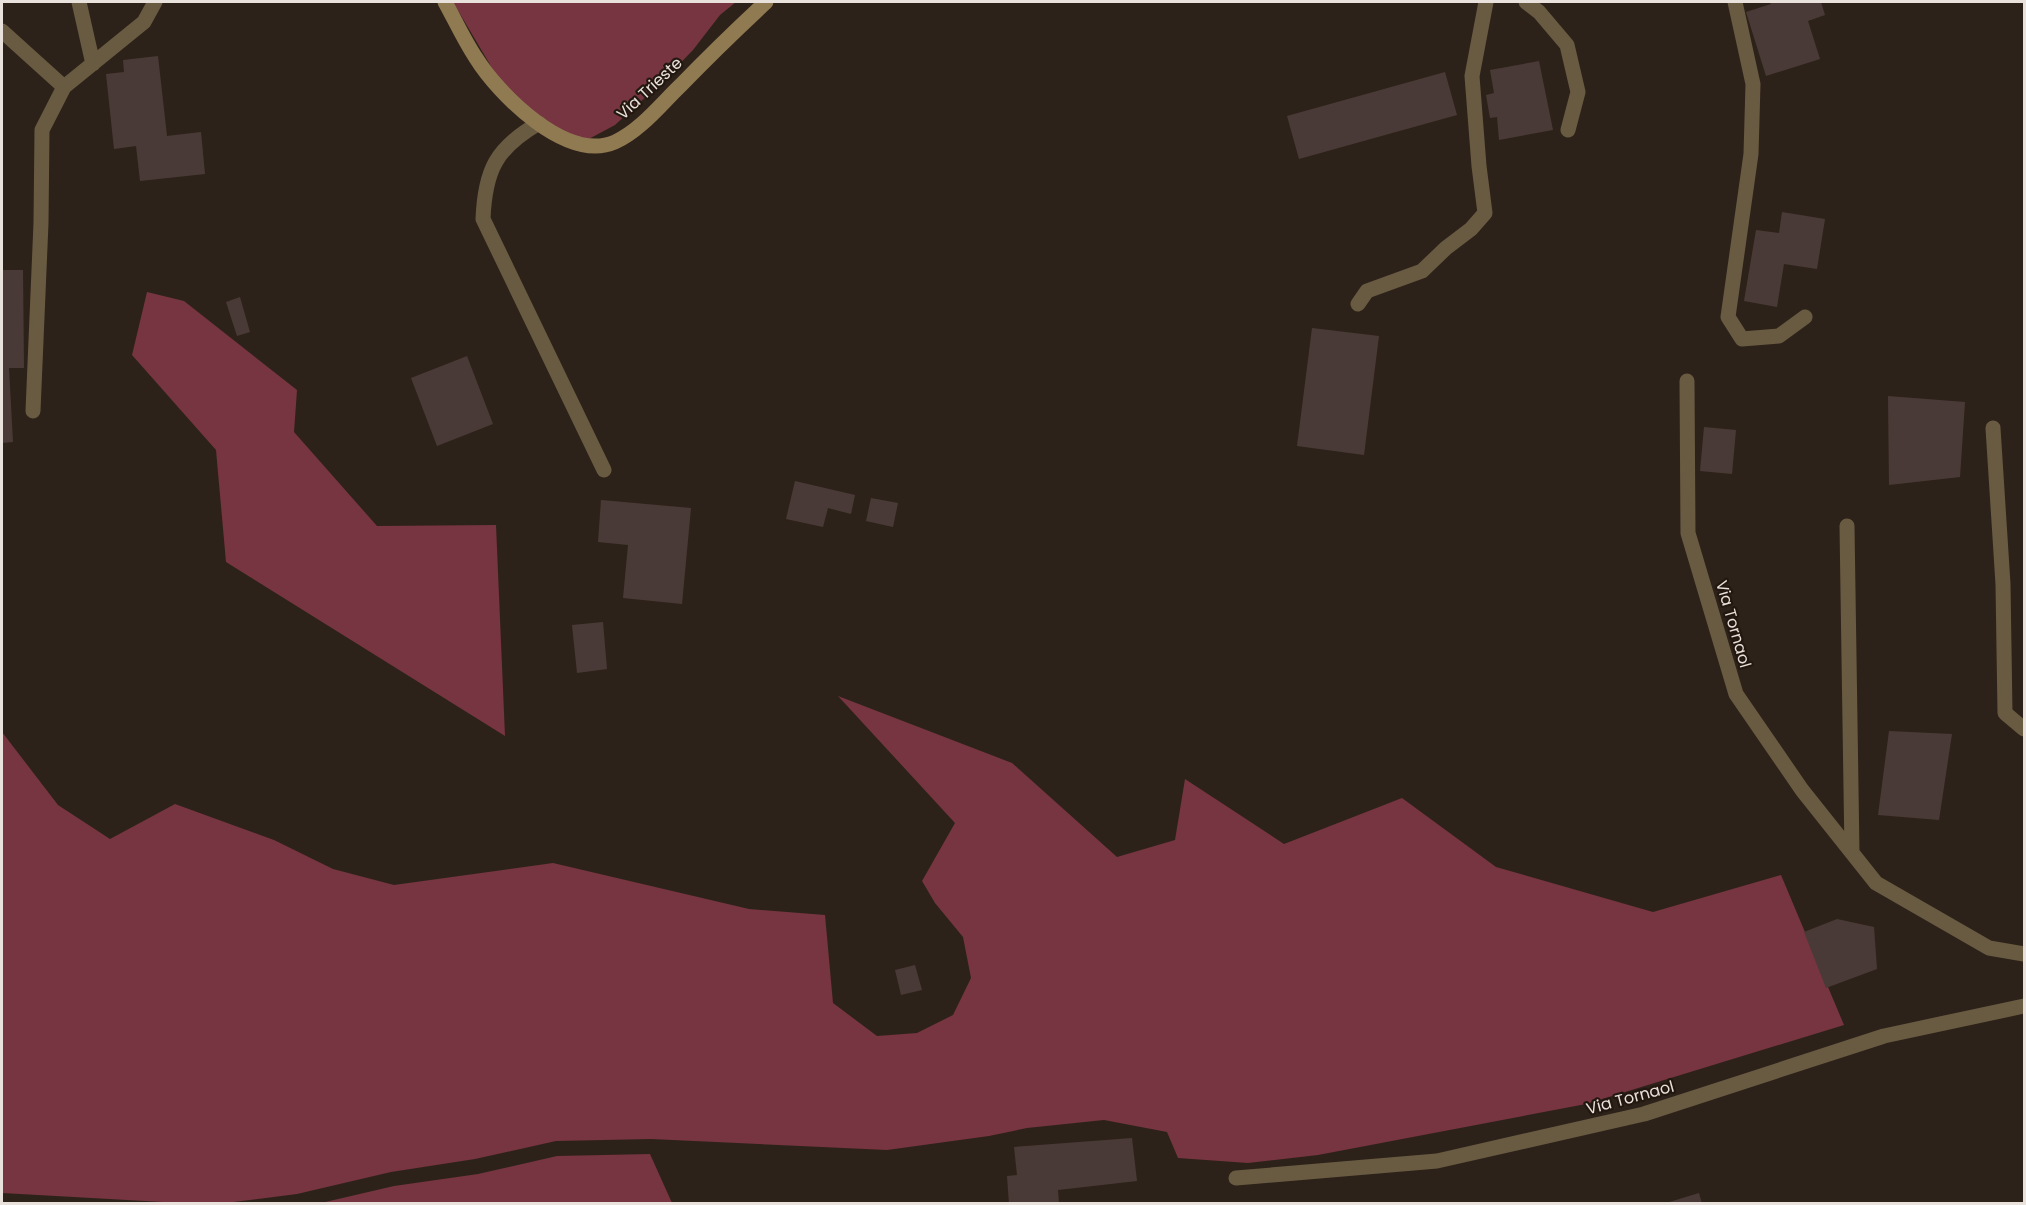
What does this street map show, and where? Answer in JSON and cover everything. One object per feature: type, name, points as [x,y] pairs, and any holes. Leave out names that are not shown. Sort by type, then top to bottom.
[{"type":"street","points":[[79,2],[93,64]]},
{"type":"street","points":[[33,411],[41,223],[42,130],[64,87],[144,22],[155,2]]},
{"type":"street","name":"Via Trieste","points":[[445,2],[476,59],[507,97],[559,137],[584,145],[599,146],[620,139],[648,118],[766,2]]},
{"type":"street","points":[[1358,304],[1367,291],[1422,271],[1446,248],[1471,229],[1485,213],[1472,76],[1486,2]]},
{"type":"street","points":[[1526,2],[1539,12],[1567,45],[1578,92],[1568,130]]},
{"type":"street","points":[[1735,2],[1753,84],[1751,154],[1728,317],[1742,339],[1779,336],[1805,316]]},
{"type":"street","points":[[2,31],[64,87]]},
{"type":"street","points":[[539,123],[519,134],[499,154],[484,192],[483,219],[604,470]]},
{"type":"street","name":"Via Tornaol","points":[[1687,381],[1689,533],[1736,694],[1802,790],[1876,883],[1989,948],[2025,954]]},
{"type":"street","points":[[1993,428],[2003,584],[2005,713],[2025,729]]},
{"type":"street","points":[[1847,525],[1852,853]]},
{"type":"street","name":"Via Tornaol","points":[[1236,1178],[1437,1161],[1644,1114],[1884,1036],[2025,1006]]},
{"type":"shaded area","points":[[453,2],[736,2],[720,15],[693,50],[662,82],[615,125],[585,141],[540,131],[495,73]]},
{"type":"shaded area","points":[[147,292],[184,301],[297,390],[294,432],[377,526],[496,525],[505,736],[226,562],[216,450],[132,355]]},
{"type":"shaded area","points":[[838,696],[1012,763],[1117,857],[1175,840],[1185,779],[1284,844],[1402,798],[1496,867],[1653,912],[1781,875],[1844,1025],[1586,1104],[1318,1155],[1248,1163],[1178,1158],[1167,1132],[1104,1120],[1027,1128],[989,1136],[887,1150],[651,1139],[556,1141],[475,1159],[391,1172],[297,1194],[233,1202],[181,1203],[2,1193],[2,732],[58,805],[110,839],[175,804],[274,840],[333,869],[394,885],[553,863],[749,909],[825,915],[833,1003],[877,1036],[917,1033],[953,1015],[971,978],[963,937],[935,903],[922,881],[955,823]]},
{"type":"shaded area","points":[[650,1154],[672,1203],[321,1203],[394,1186],[478,1174],[557,1156]]},
{"type":"building","points":[[1770,2],[1821,2],[1825,15],[1808,21],[1820,59],[1766,76],[1746,12],[1771,4]]},
{"type":"building","points":[[158,56],[167,136],[201,132],[205,174],[140,181],[136,146],[114,149],[106,74],[124,72],[123,60]]},
{"type":"building","points":[[1539,61],[1553,130],[1499,140],[1497,117],[1490,118],[1486,95],[1494,93],[1490,70]]},
{"type":"building","points":[[1445,72],[1457,115],[1299,159],[1287,116]]},
{"type":"building","points":[[1782,212],[1825,219],[1817,269],[1784,264],[1777,307],[1744,301],[1756,230],[1779,233]]},
{"type":"building","points":[[2,270],[23,270],[24,368],[9,368],[13,442],[2,443]]},
{"type":"building","points":[[240,297],[250,332],[237,336],[226,302]]},
{"type":"building","points":[[1312,328],[1379,336],[1364,455],[1297,446]]},
{"type":"building","points":[[467,356],[493,424],[437,446],[411,378]]},
{"type":"building","points":[[1888,396],[1965,402],[1960,477],[1889,485]]},
{"type":"building","points":[[1704,427],[1736,430],[1732,474],[1700,471]]},
{"type":"building","points":[[795,481],[855,495],[851,514],[828,508],[823,527],[786,519]]},
{"type":"building","points":[[871,498],[898,503],[893,527],[866,521]]},
{"type":"building","points":[[601,500],[691,508],[682,604],[623,598],[628,545],[598,542]]},
{"type":"building","points":[[603,622],[607,669],[577,673],[572,625]]},
{"type":"building","points":[[1889,731],[1952,734],[1939,820],[1878,815]]},
{"type":"building","points":[[1837,919],[1874,927],[1877,969],[1826,988],[1804,932]]},
{"type":"building","points":[[915,965],[922,990],[901,995],[895,970]]},
{"type":"building","points":[[1132,1138],[1137,1181],[1058,1190],[1059,1204],[1009,1204],[1007,1176],[1017,1175],[1014,1147]]},
{"type":"building","points":[[1699,1193],[1702,1204],[1666,1204],[1666,1203]]}]
